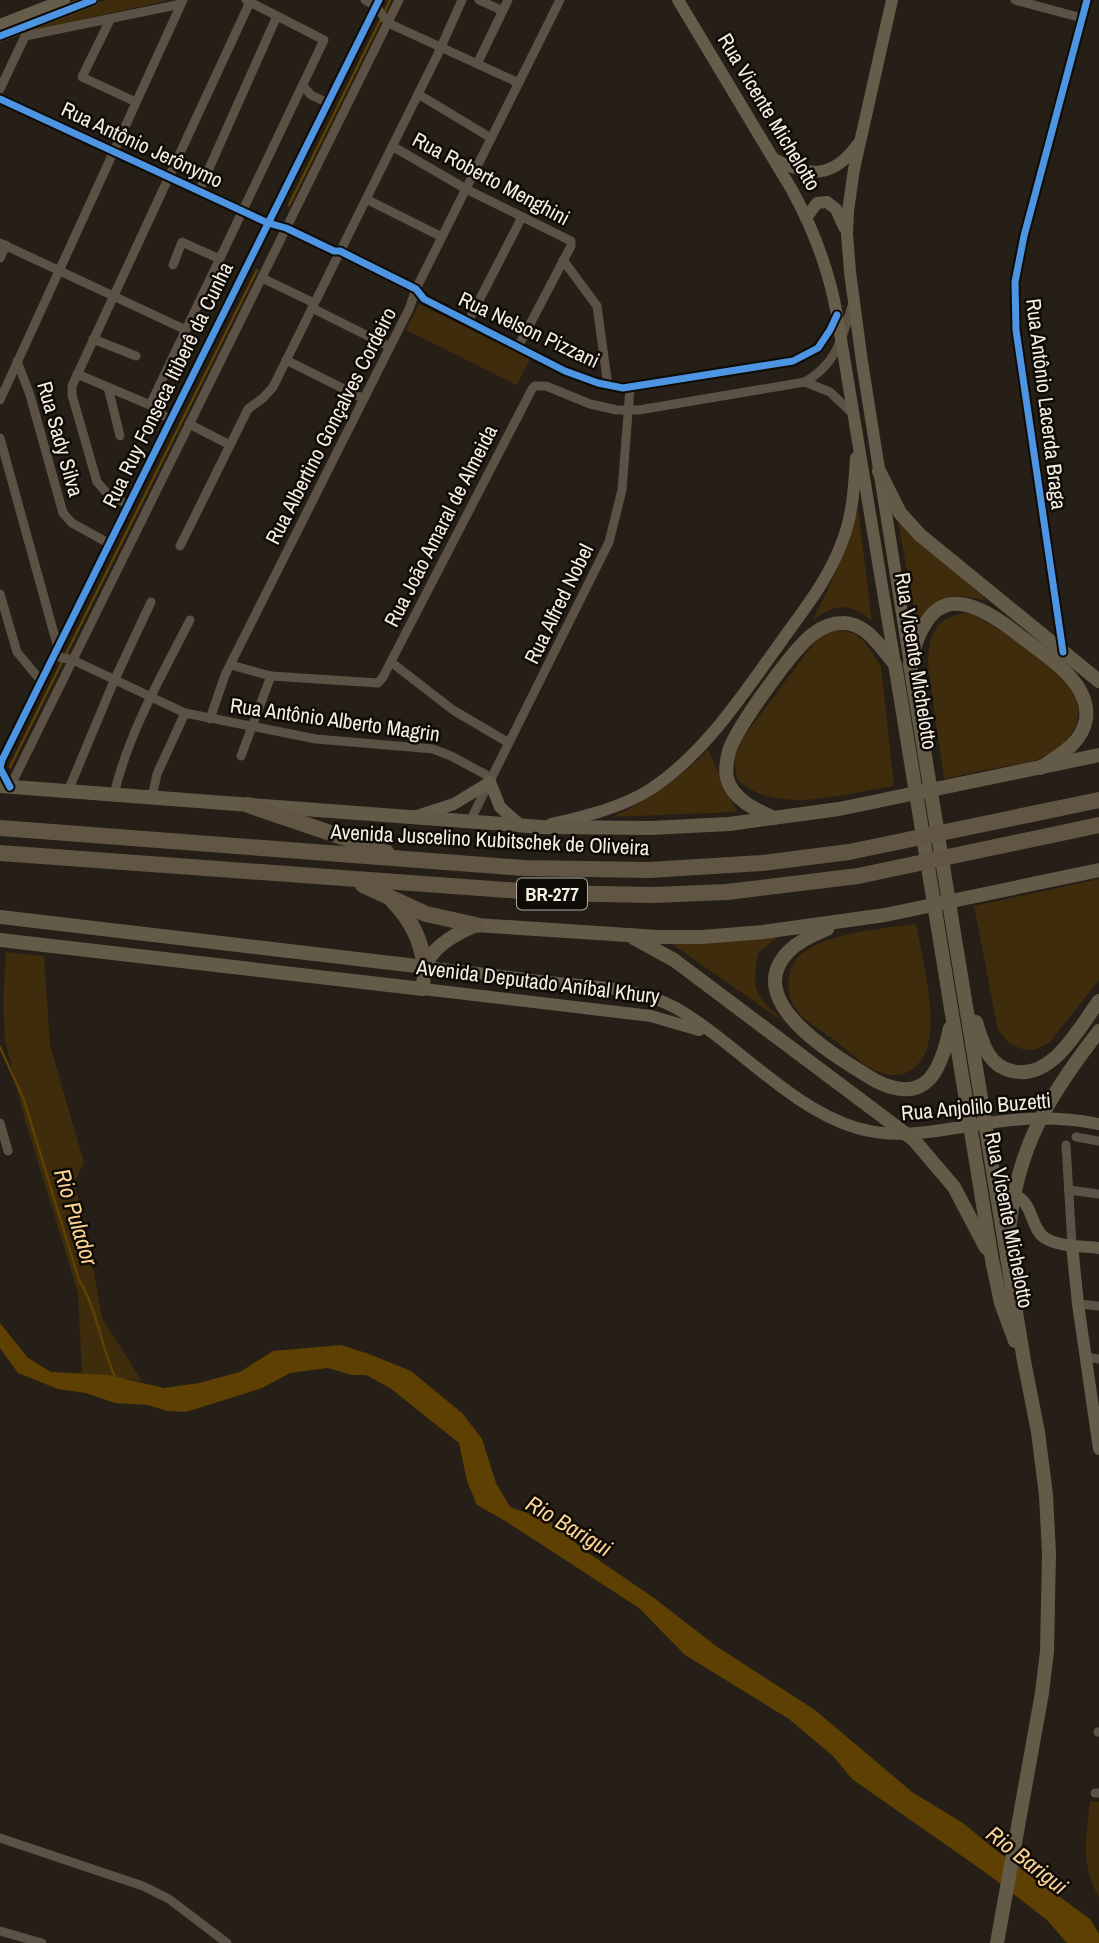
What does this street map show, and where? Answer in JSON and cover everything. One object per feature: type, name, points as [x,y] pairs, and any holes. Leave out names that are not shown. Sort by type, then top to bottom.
[{"type":"highway","name":"Avenida Juscelino Kubitschek de Oliveira","points":[[0,828],[408,860],[605,870],[674,869],[750,864],[894,844],[1099,800]]},
{"type":"highway","points":[[248,805],[408,860]]},
{"type":"highway","name":"BR-277","points":[[0,853],[575,895],[727,892],[858,876],[1099,825]]},
{"type":"highway","points":[[341,878],[377,890],[426,914],[476,926]]},
{"type":"highway","points":[[377,890],[405,914],[415,930],[422,947],[425,967]]},
{"type":"main road","points":[[0,25],[64,0]]},
{"type":"main road","points":[[0,36],[28,30],[93,0]]},
{"type":"main road","name":"Rua Vicente Michelotto","points":[[678,0],[773,158],[806,218],[824,259],[837,315],[911,761],[945,924],[962,980],[983,1112],[980,1141],[992,1260],[1005,1318],[1024,1361]]},
{"type":"main road","name":"Rua Vicente Michelotto","points":[[892,0],[849,195],[847,234],[854,302],[926,758],[945,924],[952,1016],[969,1116],[996,1192],[1038,1432],[1046,1495],[1049,1581],[1045,1673],[997,1943]]},
{"type":"main road","points":[[773,158],[801,171],[825,171],[845,159],[860,141]]},
{"type":"main road","points":[[806,218],[817,203],[827,202],[836,209],[847,234]]},
{"type":"main road","points":[[542,827],[602,811],[633,799],[678,767],[720,726],[813,596],[836,558],[851,511],[857,433]]},
{"type":"main road","points":[[879,471],[901,513],[915,530],[1099,681]]},
{"type":"main road","points":[[910,664],[925,621],[940,608],[962,603],[973,605],[998,619],[1060,667],[1082,695],[1086,716],[1084,727],[1073,744],[1040,768]]},
{"type":"main road","points":[[776,819],[752,807],[735,793],[727,778],[727,759],[734,740],[796,650],[822,628],[841,623],[850,624],[858,626],[872,637],[895,664]]},
{"type":"main road","points":[[5,786],[542,827],[662,828],[776,819],[852,807],[1099,755]]},
{"type":"main road","points":[[412,817],[454,804],[491,780],[500,807],[520,825]]},
{"type":"main road","points":[[423,989],[425,967],[441,945],[452,936],[476,926],[626,935],[723,936],[842,922],[918,909],[1099,870]]},
{"type":"main road","name":"Avenida Deputado Aníbal Khury","points":[[0,917],[632,992],[662,1001],[677,1009],[715,1037]]},
{"type":"main road","points":[[842,922],[796,945],[782,959],[776,979],[778,995],[787,1014],[799,1027],[876,1081],[887,1087],[906,1090],[925,1084],[937,1070],[945,1053],[952,1016]]},
{"type":"main road","points":[[626,935],[674,960],[883,1115],[925,1150],[954,1186],[992,1260],[1007,1256],[1013,1196],[1030,1137],[1055,1091],[1099,1031]]},
{"type":"main road","name":"Avenida Deputado Aníbal Khury","points":[[0,940],[651,1016],[715,1037]]},
{"type":"main road","points":[[962,980],[985,1049],[998,1065],[1017,1072],[1036,1070],[1056,1057],[1099,1001]]},
{"type":"main road","name":"Rua Anjolilo Buzetti","points":[[715,1037],[813,1107],[839,1122],[868,1131],[915,1134],[1032,1118],[1099,1124]]},
{"type":"main road","points":[[996,1192],[1013,1196],[1025,1204],[1038,1231],[1045,1238],[1099,1248]]},
{"type":"main road","points":[[1072,1245],[1078,1304],[1092,1358],[1099,1449]]},
{"type":"street","points":[[365,0],[377,3],[388,23],[519,83]]},
{"type":"street","name":"Rua Ruy Fonseca Itiberê da Cunha","points":[[5,786],[73,660],[399,0]]},
{"type":"street","points":[[180,546],[248,409],[270,390],[286,360],[462,0]]},
{"type":"street","points":[[479,0],[503,10]]},
{"type":"street","points":[[477,64],[508,0]]},
{"type":"street","name":"Rua Albertino Gonçalves Cordeiro","points":[[210,719],[230,665],[560,0]]},
{"type":"street","points":[[1015,0],[1082,18]]},
{"type":"street","name":"Rua Antônio Lacerda Braga","points":[[1063,652],[1016,330],[1014,298],[1024,236],[1087,0]]},
{"type":"street","points":[[128,505],[106,492],[95,475],[72,395],[72,386],[248,1],[324,40],[150,405]]},
{"type":"street","points":[[0,89],[28,30],[110,20],[182,2]]},
{"type":"street","points":[[0,400],[2,388],[17,361],[182,2]]},
{"type":"street","name":"Rua Ruy Fonseca Itiberê da Cunha","points":[[5,786],[0,768],[1,757],[110,544],[377,3]]},
{"type":"street","points":[[199,191],[277,16]]},
{"type":"street","points":[[110,20],[82,77],[136,102]]},
{"type":"street","points":[[303,86],[311,95],[328,103]]},
{"type":"street","points":[[418,94],[491,138]]},
{"type":"street","name":"Rua Antônio Jerônymo","points":[[0,99],[268,223],[286,228]]},
{"type":"street","name":"Rua Roberto Menghini","points":[[392,146],[466,189],[572,243],[563,260]]},
{"type":"street","points":[[366,199],[442,237]]},
{"type":"street","points":[[468,322],[522,217]]},
{"type":"street","name":"Rua Nelson Pizzani","points":[[286,228],[334,251],[340,251],[416,289],[424,299],[577,376],[608,386],[630,388],[802,358],[818,348],[837,315]]},
{"type":"street","points":[[173,265],[182,242],[220,259]]},
{"type":"street","points":[[0,258],[3,244],[186,330]]},
{"type":"street","points":[[518,347],[563,260],[597,306],[608,386]]},
{"type":"street","points":[[262,278],[390,347]]},
{"type":"street","points":[[805,382],[825,368],[836,352],[854,302]]},
{"type":"street","points":[[93,339],[136,356]]},
{"type":"street","points":[[286,360],[364,399]]},
{"type":"street","name":"Rua Sady Silva","points":[[17,361],[30,395],[63,513],[72,523],[110,544]]},
{"type":"street","points":[[77,374],[150,405],[155,412],[171,419]]},
{"type":"street","points":[[805,382],[830,393],[854,416]]},
{"type":"street","name":"Rua Nelson Pizzani","points":[[536,386],[546,386],[590,404],[629,411],[805,382]]},
{"type":"street","name":"Rua João Amaral de Almeida","points":[[271,676],[378,683],[523,403],[536,386]]},
{"type":"street","points":[[108,387],[120,436]]},
{"type":"street","name":"Rua Alfred Nobel","points":[[470,821],[609,542],[622,490],[630,388]]},
{"type":"street","points":[[189,424],[230,445]]},
{"type":"street","points":[[0,438],[56,652]]},
{"type":"street","points":[[0,594],[16,652],[41,681]]},
{"type":"street","points":[[68,791],[114,681],[151,602]]},
{"type":"street","points":[[114,794],[124,757],[150,698],[190,620]]},
{"type":"street","name":"Rua Antônio Alberto Magrin","points":[[56,652],[185,713],[316,739],[433,749],[446,753],[491,780]]},
{"type":"street","points":[[391,662],[453,710],[509,743]]},
{"type":"street","points":[[230,665],[271,676],[242,756]]},
{"type":"street","points":[[152,797],[157,774],[185,713]]},
{"type":"street","points":[[0,1124],[8,1152]]},
{"type":"street","points":[[1076,1137],[1099,1141]]},
{"type":"street","points":[[1066,1144],[1072,1245]]},
{"type":"street","points":[[1069,1191],[1099,1194]]},
{"type":"street","points":[[1078,1304],[1099,1306]]},
{"type":"street","points":[[0,1838],[143,1886],[169,1899],[227,1943]]},
{"type":"street","points":[[0,1931],[42,1943]]},
{"type":"shaded area","points":[[106,0],[170,0],[34,30],[33,28]]},
{"type":"shaded area","points":[[419,304],[530,359],[517,385],[406,330]]},
{"type":"shaded area","points":[[858,508],[872,621],[857,611],[843,607],[829,610],[813,620],[838,566]]},
{"type":"shaded area","points":[[898,521],[988,601],[965,597],[948,598],[933,606],[916,621]]},
{"type":"shaded area","points":[[969,613],[1022,645],[1061,675],[1076,696],[1078,718],[1068,738],[1050,754],[1027,762],[944,779],[928,666],[930,645],[941,623],[948,618]]},
{"type":"shaded area","points":[[837,630],[854,633],[864,641],[881,666],[894,786],[833,797],[791,800],[771,797],[753,790],[737,779],[734,753],[816,640]]},
{"type":"shaded area","points":[[708,750],[737,812],[611,817],[662,788]]},
{"type":"shaded area","points":[[1099,879],[1099,980],[1050,1042],[1034,1050],[1010,1044],[998,1030],[974,906]]},
{"type":"shaded area","points":[[916,924],[929,993],[928,1046],[913,1069],[891,1075],[867,1066],[803,1017],[790,998],[789,979],[793,964],[805,952],[821,943],[862,931]]},
{"type":"shaded area","points":[[778,937],[758,953],[756,987],[763,1001],[788,1025],[672,944]]},
{"type":"shaded area","points":[[6,952],[44,956],[50,1045],[84,1163],[74,1183],[85,1222],[102,1318],[142,1381],[82,1374],[78,1293],[23,1113],[5,1040],[3,1001]]},
{"type":"shaded area","points":[[0,1323],[28,1358],[51,1372],[108,1375],[164,1388],[199,1383],[240,1372],[273,1351],[341,1345],[411,1371],[462,1413],[482,1439],[496,1483],[510,1507],[550,1521],[584,1550],[654,1598],[716,1646],[815,1710],[912,1792],[963,1823],[1090,1919],[1099,1934],[1099,1943],[1067,1943],[1047,1920],[989,1875],[852,1779],[833,1756],[789,1719],[685,1655],[639,1608],[477,1505],[467,1481],[459,1443],[390,1388],[366,1375],[352,1375],[328,1368],[290,1373],[262,1388],[186,1412],[167,1411],[148,1405],[115,1403],[86,1393],[58,1389],[18,1373],[0,1348]]},
{"type":"shaded area","points":[[1090,1801],[1099,1802],[1099,1897],[1087,1862],[1086,1839]]},
{"type":"waterway","name":"Rio Pulador","points":[[384,13],[390,0]]},
{"type":"waterway","name":"Rio Pulador","points":[[289,205],[381,19]]},
{"type":"waterway","name":"Rio Pulador","points":[[65,656],[257,270]]},
{"type":"waterway","name":"Rio Pulador","points":[[10,767],[62,662]]},
{"type":"waterway","name":"Rio Pulador","points":[[0,1047],[24,1100],[79,1280],[90,1303],[115,1377]]},
{"type":"cycle path","points":[[0,36],[93,0]]},
{"type":"cycle path","points":[[10,787],[0,768],[2,760],[379,0]]},
{"type":"cycle path","points":[[1063,652],[1016,330],[1015,282],[1024,236],[1087,0]]},
{"type":"cycle path","points":[[0,99],[268,223],[286,228],[334,251],[340,251],[416,289],[424,299],[565,371],[598,383],[623,388],[793,361],[818,348],[837,315]]},
{"type":"water label","name":"Rio Barigui","points":[[569,1526]]},
{"type":"water label","name":"Rio Barigui","points":[[1027,1860]]}]
